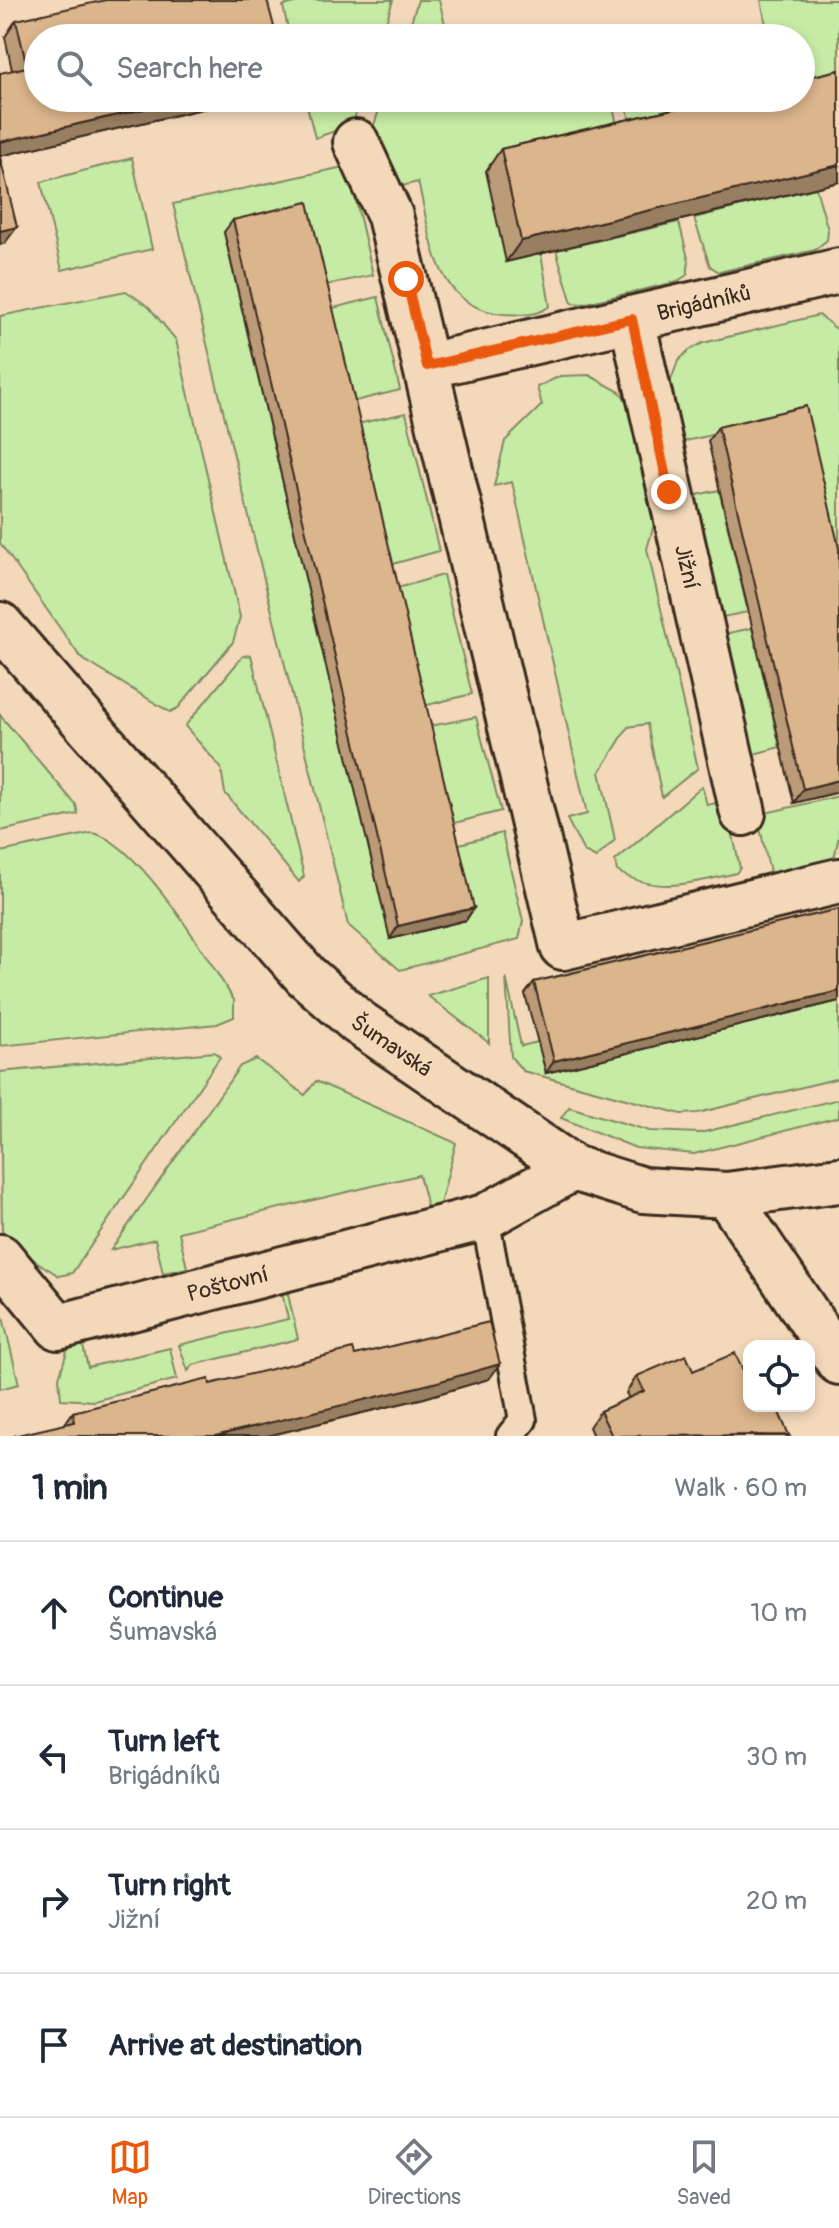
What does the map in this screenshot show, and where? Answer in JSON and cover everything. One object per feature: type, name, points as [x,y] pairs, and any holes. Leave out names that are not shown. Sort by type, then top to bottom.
[{"type":"street","points":[[356,142],[390,216],[563,947],[839,881]]},
{"type":"street","name":"Brigádníků","points":[[427,366],[839,271]]},
{"type":"street","name":"Jižní","points":[[632,319],[743,813]]},
{"type":"street","name":"Šumavská","points":[[0,625],[306,976],[358,1022],[573,1168],[643,1190],[727,1195],[839,1180]]},
{"type":"street","name":"Poštovní","points":[[0,1257],[58,1327],[485,1217],[573,1168]]},
{"type":"street","points":[[727,1195],[839,1362]]},
{"type":"lane","points":[[485,1217],[520,1431]]},
{"type":"green space","points":[[306,0],[393,0],[385,24],[287,24],[283,6]]},
{"type":"green space","points":[[418,0],[439,0],[445,24],[410,24]]},
{"type":"green space","points":[[761,0],[839,0],[839,87],[815,93],[815,24],[766,24]]},
{"type":"green space","points":[[308,112],[356,112],[352,125],[315,138]]},
{"type":"green space","points":[[378,112],[614,112],[620,138],[506,261],[541,254],[550,306],[534,314],[504,314],[480,309],[463,299],[449,284],[440,266],[418,182],[386,190],[374,125]]},
{"type":"green space","points":[[628,112],[712,112],[631,126]]},
{"type":"green space","points":[[132,158],[152,249],[62,270],[41,182]]},
{"type":"green space","points":[[348,166],[373,275],[316,287],[224,233],[390,938],[466,920],[448,847],[502,833],[523,921],[519,939],[400,970],[348,925],[173,204]]},
{"type":"green space","points":[[816,188],[828,230],[827,240],[815,250],[719,272],[710,266],[694,218]]},
{"type":"green space","points":[[679,222],[689,262],[687,275],[676,282],[582,304],[572,303],[556,250]]},
{"type":"green space","points":[[126,291],[149,307],[176,340],[240,617],[233,642],[178,708],[170,712],[81,658],[0,543],[0,316]]},
{"type":"green space","points":[[378,297],[400,390],[343,404],[321,311]]},
{"type":"green space","points":[[819,315],[839,331],[839,584],[800,415],[672,444],[667,391],[678,361],[689,350],[703,343]]},
{"type":"green space","points":[[589,375],[620,392],[635,412],[659,507],[647,549],[698,768],[662,797],[647,724],[628,727],[600,772],[615,840],[596,858],[584,852],[567,819],[587,814],[512,482],[494,486],[505,441],[542,405],[537,387],[560,376]]},
{"type":"green space","points":[[406,413],[439,551],[382,567],[348,426]]},
{"type":"green space","points":[[719,490],[748,612],[712,619],[683,498]]},
{"type":"green space","points":[[443,575],[472,694],[415,708],[387,591]]},
{"type":"green space","points":[[752,628],[780,747],[743,757],[715,636]]},
{"type":"green space","points":[[251,655],[304,876],[299,882],[225,793],[221,768],[185,726],[243,656]]},
{"type":"green space","points":[[0,715],[76,805],[78,814],[0,831]]},
{"type":"green space","points":[[476,717],[501,811],[443,826],[420,728]]},
{"type":"green space","points":[[702,786],[707,805],[716,803],[719,816],[729,817],[740,868],[736,873],[690,883],[661,885],[646,883],[617,871],[615,861]]},
{"type":"green space","points":[[839,796],[839,836],[832,867],[772,881],[757,815]]},
{"type":"green space","points":[[92,833],[110,841],[130,857],[171,904],[234,1000],[234,1017],[217,1024],[0,1046],[0,852]]},
{"type":"green space","points":[[506,977],[521,1046],[538,1042],[546,1073],[839,1001],[839,1078],[698,1113],[681,1114],[523,1071],[511,1057]]},
{"type":"green space","points":[[489,978],[489,1043],[428,996]]},
{"type":"green space","points":[[214,1052],[220,1057],[72,1273],[59,1276],[28,1256],[2,1232],[0,1072]]},
{"type":"green space","points":[[256,1059],[305,1095],[316,1081],[456,1143],[439,1208],[428,1210],[419,1175],[179,1232],[187,1268],[163,1273],[155,1239],[111,1250],[240,1066]]},
{"type":"green space","points":[[839,1099],[839,1117],[694,1154],[636,1148],[561,1118],[569,1107],[650,1131],[700,1133]]},
{"type":"green space","points":[[279,1280],[285,1281],[298,1339],[193,1365],[188,1371],[179,1345],[288,1319]]},
{"type":"green space","points":[[0,1310],[19,1384],[0,1389]]},
{"type":"green space","points":[[70,1341],[82,1342],[88,1367],[170,1348],[177,1379],[94,1401],[61,1399],[59,1378]]},
{"type":"building","points":[[106,0],[267,0],[273,24],[24,24],[24,54],[16,20]]},
{"type":"building","points":[[24,68],[24,112],[130,112],[0,142],[0,73]]},
{"type":"building","points":[[839,70],[839,165],[521,241],[501,149],[660,112],[815,112],[815,76]]},
{"type":"building","points":[[0,157],[17,227],[0,231]]},
{"type":"building","points":[[308,202],[474,908],[398,926],[233,220]]},
{"type":"building","points":[[806,406],[839,548],[839,780],[803,789],[718,427]]},
{"type":"building","points":[[839,909],[839,991],[554,1061],[534,982]]},
{"type":"building","points":[[489,1322],[500,1364],[215,1436],[14,1436],[74,1422],[73,1412],[209,1379],[210,1384],[353,1349],[355,1355]]},
{"type":"building","points":[[735,1353],[743,1371],[743,1412],[779,1412],[789,1435],[612,1436],[600,1411],[644,1391],[637,1376],[686,1355],[693,1371]]},
{"type":"route","points":[[406,279],[427,366],[632,319],[669,492]]}]
